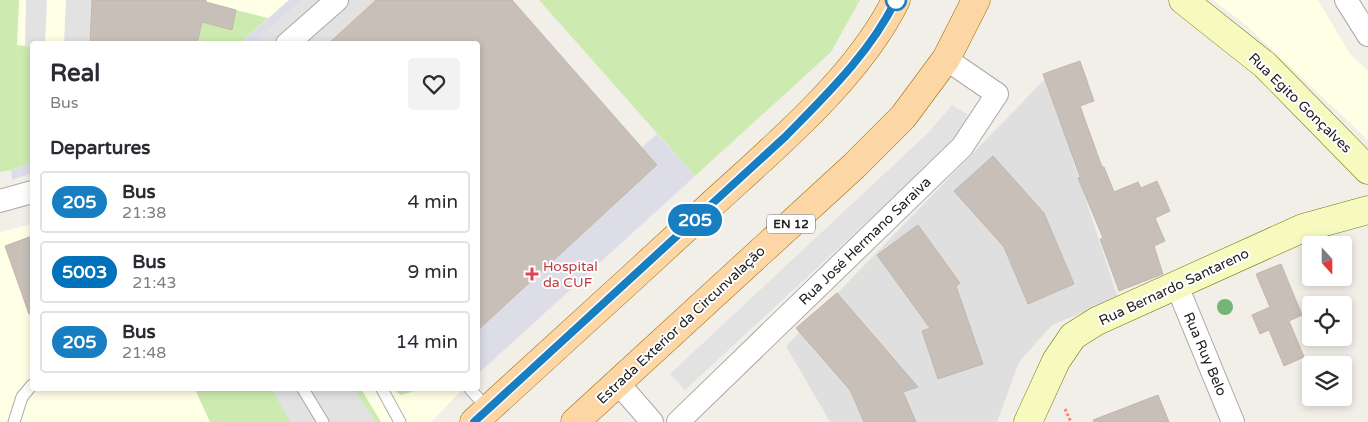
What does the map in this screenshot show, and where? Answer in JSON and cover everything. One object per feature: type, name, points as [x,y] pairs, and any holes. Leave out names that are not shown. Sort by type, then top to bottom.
[{"type":"main road","points":[[481,416],[786,136],[858,59],[886,20],[896,0]]},
{"type":"main road","name":"Estrada Exterior da Circunvalação","points":[[575,422],[854,166],[903,117],[946,59],[976,0]]},
{"type":"street","points":[[290,41],[338,0]]},
{"type":"street","name":"Rua Egito Gonçalves","points":[[1183,0],[1266,65],[1368,170]]},
{"type":"street","points":[[1346,0],[1368,35]]},
{"type":"street","name":"Rua José Hermano Saraiva","points":[[678,422],[962,147],[997,94],[946,59]]},
{"type":"street","points":[[0,201],[30,193]]},
{"type":"street","name":"Rua Bernardo Santareno","points":[[1028,422],[1056,361],[1073,336],[1097,321],[1303,228],[1368,210]]},
{"type":"street","name":"Rua Ruy Belo","points":[[1176,286],[1233,422]]},
{"type":"street","points":[[618,383],[652,422]]},
{"type":"lane","points":[[14,422],[22,397],[30,387]]},
{"type":"lane","points":[[304,391],[323,422]]},
{"type":"lane","points":[[383,391],[400,422]]},
{"type":"lane","points":[[471,391],[481,416]]},
{"type":"shaded area","points":[[19,0],[289,0],[242,41],[30,41],[30,163],[11,170]]},
{"type":"shaded area","points":[[26,0],[47,0],[45,41],[30,41],[30,47],[25,46]]},
{"type":"shaded area","points":[[66,0],[92,0],[90,41],[64,41]]},
{"type":"shaded area","points":[[289,0],[302,0],[256,41],[242,41]]},
{"type":"shaded area","points":[[302,0],[376,0],[331,41],[256,41]]},
{"type":"shaded area","points":[[1213,0],[1318,0],[1350,54],[1368,71],[1368,140],[1247,26]]},
{"type":"shaded area","points":[[1046,78],[1118,298],[1052,325],[1019,362],[997,422],[830,422],[786,346]]},
{"type":"shaded area","points":[[952,105],[970,116],[952,143],[685,390],[670,374],[929,132]]},
{"type":"shaded area","points":[[657,134],[695,176],[480,372],[480,328],[657,166],[641,148]]},
{"type":"shaded area","points":[[30,163],[30,174],[12,180],[11,170]]},
{"type":"shaded area","points":[[30,224],[30,391],[196,391],[210,422],[0,422],[0,232]]},
{"type":"shaded area","points":[[272,391],[355,391],[376,422],[291,422]]},
{"type":"shaded area","points":[[362,391],[461,391],[431,422],[381,422]]},
{"type":"green space","points":[[0,0],[19,0],[17,45],[30,47],[30,163],[0,172]]},
{"type":"green space","points":[[539,0],[860,0],[831,52],[695,176]]},
{"type":"green space","points":[[236,10],[268,18],[242,41],[198,41],[202,22],[231,30]]},
{"type":"green space","points":[[196,391],[362,391],[381,422],[210,422]]},
{"type":"green space","points":[[394,391],[415,391],[401,395]]},
{"type":"building","points":[[92,0],[206,0],[206,2],[236,10],[232,30],[202,22],[198,41],[90,41]]},
{"type":"building","name":"Hospital da CUF","points":[[376,0],[512,0],[657,165],[480,328],[480,41],[331,41]]},
{"type":"building","points":[[1080,61],[1094,101],[1080,106],[1102,167],[1104,167],[1114,192],[1138,182],[1141,188],[1157,181],[1170,211],[1155,218],[1165,241],[1154,246],[1163,274],[1119,291],[1100,239],[1103,238],[1078,178],[1080,177],[1043,74]]},
{"type":"building","points":[[993,156],[1044,213],[1074,284],[1028,304],[1004,247],[954,191]]},
{"type":"building","points":[[918,225],[960,283],[956,286],[983,364],[938,379],[922,331],[930,328],[877,255]]},
{"type":"building","points":[[30,237],[30,314],[29,314],[5,246]]},
{"type":"building","points":[[1281,264],[1302,315],[1289,321],[1304,356],[1284,366],[1269,330],[1260,334],[1252,315],[1270,307],[1256,274]]},
{"type":"building","points":[[837,293],[918,387],[903,392],[916,422],[864,422],[850,390],[796,328]]},
{"type":"building","points":[[1158,395],[1169,422],[1094,422],[1093,420]]},
{"type":"bus line","name":"205","points":[[474,422],[786,136],[858,59],[886,20],[896,0]]},
{"type":"place","name":"Hospital da CUF","points":[[532,274]]}]
